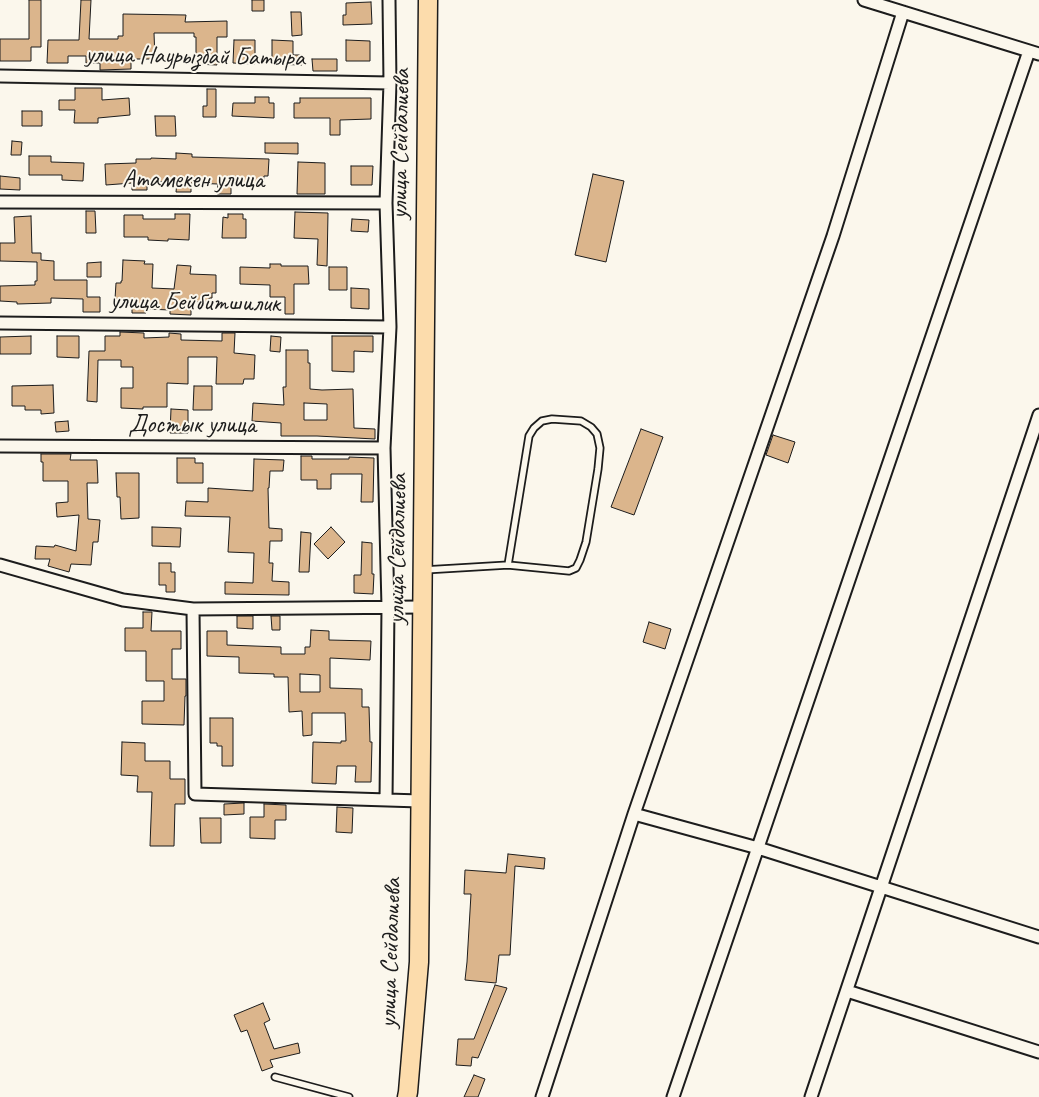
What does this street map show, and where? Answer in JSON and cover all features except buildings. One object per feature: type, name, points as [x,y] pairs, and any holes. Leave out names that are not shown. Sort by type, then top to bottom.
[{"type":"main road","name":"улица Сейдалиева","points":[[407,1097],[419,962],[428,0]]},
{"type":"street","points":[[386,800],[388,607],[384,448],[390,327],[386,203],[390,83],[389,0]]},
{"type":"street","points":[[673,1097],[1034,52],[864,0]]},
{"type":"street","points":[[542,1097],[634,814],[833,236],[903,12]]},
{"type":"street","name":"улица Наурызбай Батыра","points":[[0,76],[390,83]]},
{"type":"street","name":"Атамекен улица","points":[[0,202],[386,203]]},
{"type":"street","name":"улица Бейбитшилик","points":[[0,323],[390,327]]},
{"type":"street","points":[[811,1097],[1039,415]]},
{"type":"street","name":"Достык улица","points":[[0,446],[384,448]]},
{"type":"street","points":[[0,565],[122,600],[193,609],[422,607]]},
{"type":"street","points":[[193,609],[195,794],[420,801]]},
{"type":"street","points":[[634,814],[758,848],[1039,937]]},
{"type":"street","points":[[847,991],[1039,1052]]},
{"type":"lane","points":[[422,570],[508,565],[569,571],[576,568],[586,542],[598,469],[600,448],[597,434],[591,426],[581,421],[552,419],[542,421],[529,436],[508,565]]},
{"type":"lane","points":[[275,1077],[348,1097]]}]
